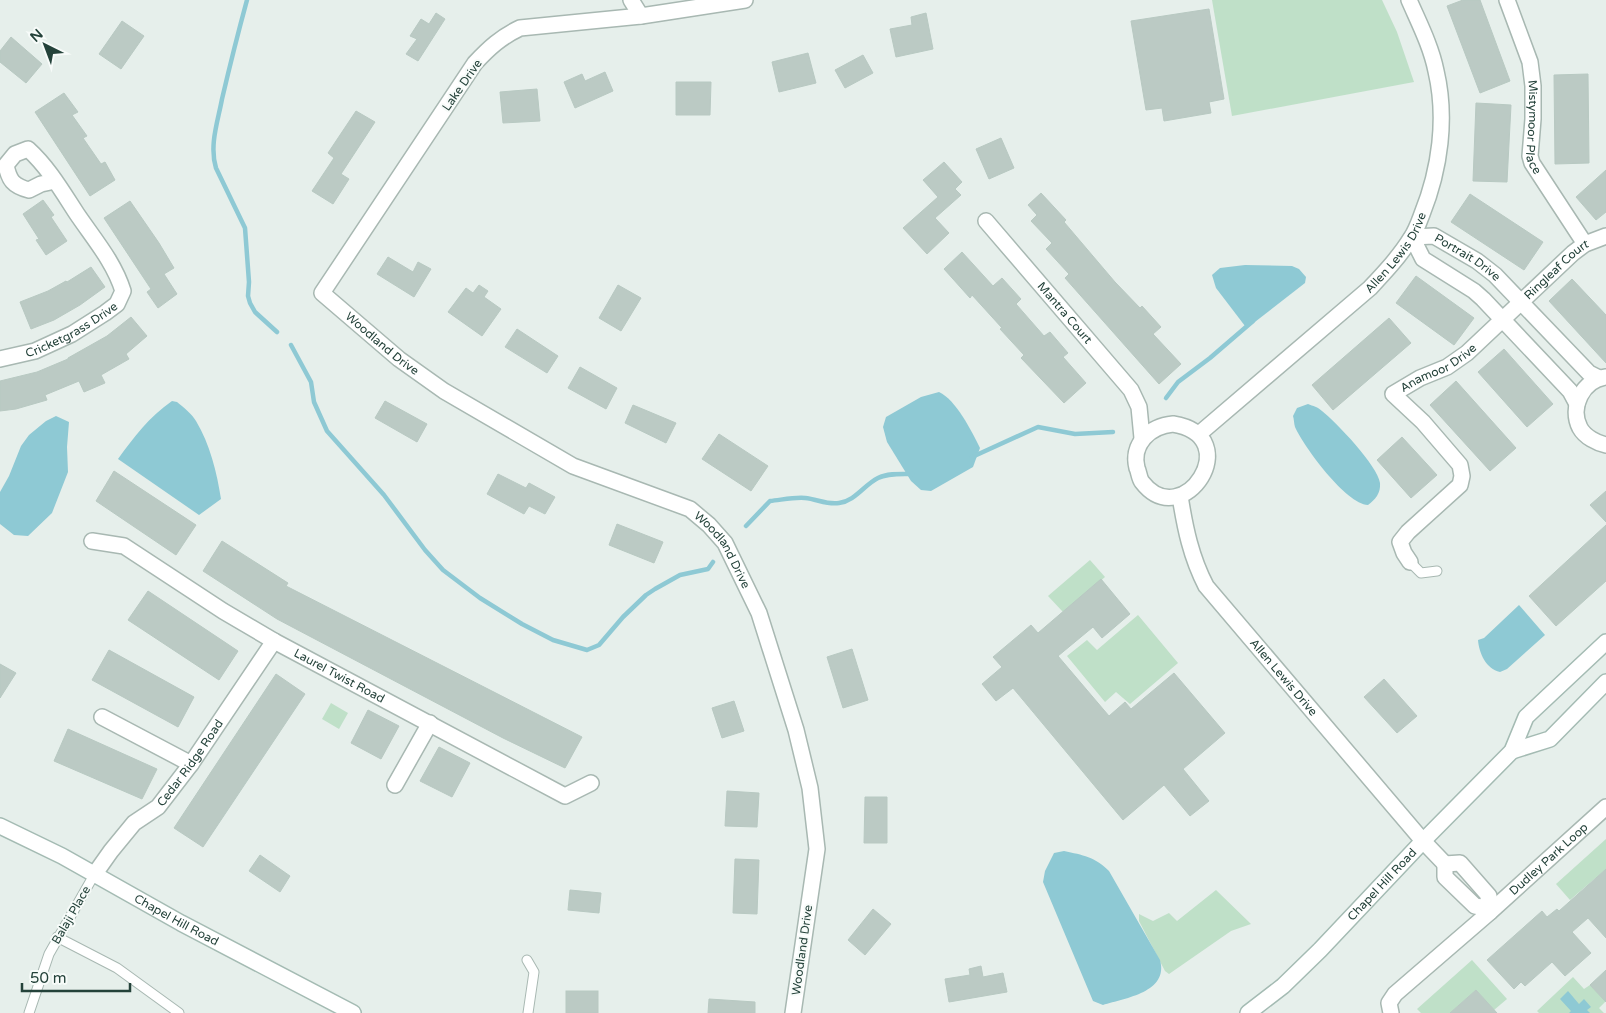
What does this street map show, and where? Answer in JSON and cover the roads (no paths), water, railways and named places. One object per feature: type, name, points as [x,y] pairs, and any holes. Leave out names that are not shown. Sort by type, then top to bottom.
[{"type":"street","points":[[631,0],[641,16]]},
{"type":"street","name":"Lake Drive","points":[[322,292],[475,63],[504,36],[520,28],[641,16],[745,0]]},
{"type":"street","name":"Allen Lewis Drive","points":[[1198,434],[1370,288],[1392,264],[1412,237],[1430,194],[1437,162],[1442,118],[1436,70],[1431,51],[1409,0]]},
{"type":"street","name":"Mistymoor Place","points":[[1507,0],[1530,62],[1533,86],[1530,156],[1532,163],[1585,244]]},
{"type":"street","name":"Cricketgrass Drive","points":[[0,359],[35,351],[72,334],[117,304],[122,291],[117,274],[55,181]]},
{"type":"street","name":"Mantra Court","points":[[986,221],[1131,390],[1139,407],[1142,438]]},
{"type":"street","name":"Portrait Drive","points":[[1577,404],[1570,391],[1512,310],[1495,275],[1477,261],[1434,236],[1412,237],[1423,260],[1474,291],[1512,310],[1589,373],[1603,378]]},
{"type":"street","name":"Ringleaf Court","points":[[1512,310],[1585,244],[1606,236]]},
{"type":"street","name":"Woodland Drive","points":[[322,292],[399,359],[444,391],[573,466],[690,509],[709,525],[725,543],[759,613],[796,730],[810,788],[817,849],[793,1013]]},
{"type":"street","name":"Anamoor Drive","points":[[1410,562],[1400,542],[1408,532],[1460,485],[1462,476],[1460,466],[1443,444],[1393,394],[1420,378],[1447,368],[1467,353],[1512,310]]},
{"type":"street","name":"Portrait Drive","points":[[1603,378],[1588,385],[1578,397],[1576,413],[1580,428],[1587,436],[1606,445]]},
{"type":"street","name":"Mantra Court","points":[[1139,407],[1163,425]]},
{"type":"street","points":[[1173,424],[1182,425],[1198,434],[1206,449],[1207,462],[1202,479],[1194,487],[1180,496],[1165,496],[1152,491],[1141,480],[1136,462],[1137,449],[1142,438],[1163,425],[1173,424]]},
{"type":"street","name":"Allen Lewis Drive","points":[[1180,496],[1184,524],[1192,556],[1206,586],[1445,864]]},
{"type":"street","name":"Laurel Twist Road","points":[[92,541],[124,546],[223,611],[274,641],[565,796],[591,783]]},
{"type":"street","name":"Cedar Ridge Road","points":[[94,875],[134,823],[158,807],[191,764],[274,641]]},
{"type":"street","name":"Chapel Hill Road","points":[[1248,1013],[1283,986],[1320,950],[1423,840],[1512,751],[1526,717],[1606,642]]},
{"type":"street","name":"Chapel Hill Road","points":[[1512,751],[1550,738],[1606,682]]},
{"type":"street","points":[[102,717],[191,764]]},
{"type":"street","points":[[395,785],[430,723]]},
{"type":"street","name":"Dudley Park Loop","points":[[1391,1013],[1389,1003],[1395,994],[1606,807]]},
{"type":"street","name":"Chapel Hill Road","points":[[3,830],[94,875],[181,923],[354,1013]]},
{"type":"street","points":[[1460,862],[1489,896],[1488,910],[1475,906],[1445,877],[1445,864],[1460,862]]},
{"type":"lane","points":[[1410,562],[1420,572],[1437,571]]},
{"type":"lane","name":"Balaji Place","points":[[29,1013],[48,954],[94,875]]},
{"type":"lane","points":[[57,937],[117,968],[179,1013]]},
{"type":"lane","points":[[527,960],[534,972],[528,1013]]},
{"type":"water","points":[[1245,265],[1292,266],[1299,269],[1306,277],[1305,283],[1251,325],[1245,326],[1216,288],[1212,275],[1220,268]]},
{"type":"water","points":[[939,392],[957,408],[968,424],[980,448],[973,467],[931,491],[921,490],[911,481],[887,442],[883,427],[886,417],[921,397]]},
{"type":"water","points":[[172,401],[182,406],[196,421],[209,449],[215,469],[221,499],[199,515],[118,459],[149,421]]},
{"type":"water","points":[[1308,404],[1320,410],[1337,425],[1356,445],[1378,475],[1380,490],[1368,505],[1359,502],[1338,485],[1316,460],[1300,436],[1295,427],[1293,416],[1297,408]]},
{"type":"water","points":[[56,416],[69,422],[68,472],[52,513],[28,536],[14,535],[0,524],[0,492],[9,476],[21,446],[29,435],[46,421]]},
{"type":"water","points":[[1519,605],[1545,635],[1507,669],[1500,672],[1491,668],[1484,660],[1478,640],[1484,638]]},
{"type":"water","points":[[1064,851],[1083,855],[1104,866],[1109,871],[1160,960],[1161,971],[1158,980],[1144,992],[1103,1005],[1093,1001],[1043,882],[1045,871],[1054,853]]},
{"type":"water","points":[[1568,991],[1579,1004],[1584,999],[1591,1007],[1587,1010],[1590,1013],[1569,1013],[1571,1011],[1560,999]]},
{"type":"waterway","points":[[247,0],[216,124],[213,151],[216,168],[245,228],[249,282],[248,296],[250,303],[255,312],[277,332]]},
{"type":"waterway","points":[[1166,398],[1178,382],[1210,358],[1253,321]]},
{"type":"waterway","points":[[291,345],[311,382],[314,402],[327,431],[384,495],[425,550],[443,570],[480,598],[522,624],[553,640],[587,650],[599,645],[623,617],[646,595],[680,575],[708,569],[713,562]]},
{"type":"waterway","points":[[972,457],[1038,427],[1075,434],[1113,432]]},
{"type":"waterway","points":[[746,526],[770,501],[801,498],[830,503],[845,502],[882,476],[912,474]]}]
